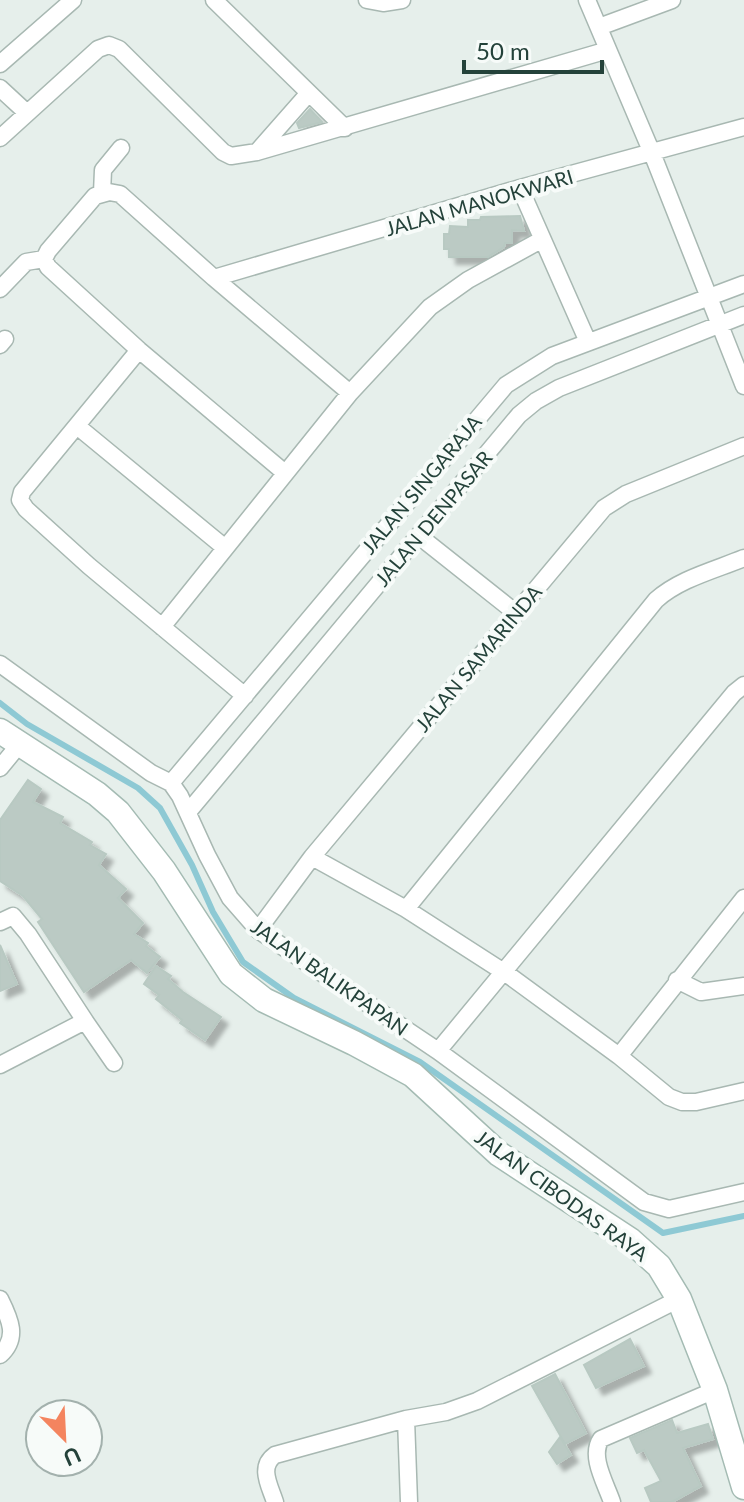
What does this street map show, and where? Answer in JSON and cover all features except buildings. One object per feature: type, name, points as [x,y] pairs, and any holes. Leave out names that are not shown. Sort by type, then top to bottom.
[{"type":"street","points":[[0,64],[73,0]]},
{"type":"street","points":[[214,0],[345,128]]},
{"type":"street","points":[[367,0],[383,3],[402,0]]},
{"type":"street","points":[[587,0],[652,153],[744,386]]},
{"type":"street","points":[[599,27],[672,0]]},
{"type":"street","points":[[0,138],[98,49],[115,46],[223,152],[231,156],[345,128],[608,50]]},
{"type":"street","points":[[0,88],[27,113]]},
{"type":"street","points":[[257,152],[308,94]]},
{"type":"street","name":"JALAN MANOKWARI","points":[[214,278],[520,188],[744,127]]},
{"type":"street","points":[[102,193],[103,170],[121,148]]},
{"type":"street","points":[[520,188],[588,342]]},
{"type":"street","points":[[44,259],[95,196],[114,192],[120,194],[350,393]]},
{"type":"street","points":[[162,627],[350,393],[430,307],[468,280],[541,240]]},
{"type":"street","points":[[0,289],[26,262],[44,259]]},
{"type":"street","points":[[44,259],[48,267],[139,350],[285,473]]},
{"type":"street","name":"JALAN SINGARAJA","points":[[171,783],[506,385],[552,356],[710,301],[744,284]]},
{"type":"street","name":"JALAN DENPASAR","points":[[189,811],[519,415],[536,401],[600,370],[718,322],[744,315]]},
{"type":"street","points":[[139,350],[22,492],[20,500],[26,509],[245,696]]},
{"type":"street","points":[[77,426],[224,547]]},
{"type":"street","name":"JALAN SAMARINDA","points":[[258,930],[312,857],[604,508],[626,494],[744,446]]},
{"type":"street","points":[[419,536],[516,613]]},
{"type":"street","points":[[406,909],[656,600],[679,585],[744,558]]},
{"type":"street","name":"JALAN BALIKPAPAN","points":[[0,664],[86,728],[151,773],[171,783],[189,811],[191,822],[230,898],[258,930],[438,1051],[652,1206],[669,1209],[744,1192]]},
{"type":"street","points":[[438,1051],[734,693],[744,685]]},
{"type":"street","points":[[0,768],[9,738]]},
{"type":"street","name":"JALAN CIBODAS RAYA","points":[[9,738],[97,794],[118,812],[164,871],[231,974],[264,1000],[413,1075],[499,1154],[630,1240],[659,1266],[679,1299],[715,1390],[744,1487]]},
{"type":"street","points":[[312,857],[406,909],[503,972],[619,1056],[669,1097],[682,1102],[696,1102],[744,1091]]},
{"type":"street","points":[[619,1056],[744,898]]},
{"type":"street","points":[[4,914],[28,934],[114,1063]]},
{"type":"street","points":[[677,980],[701,992],[744,986]]},
{"type":"street","points":[[0,1065],[85,1021]]},
{"type":"street","points":[[0,1299],[12,1331],[10,1342],[0,1355]]},
{"type":"street","points":[[275,1502],[265,1470],[266,1463],[275,1455],[406,1419],[446,1412],[477,1401],[679,1299]]},
{"type":"street","points":[[612,1502],[596,1452],[601,1439],[715,1390]]},
{"type":"street","points":[[406,1419],[409,1502]]},
{"type":"waterway","points":[[0,703],[27,724],[138,788],[160,808],[192,865],[213,912],[243,962],[294,998],[420,1062],[663,1233],[744,1216]]}]
